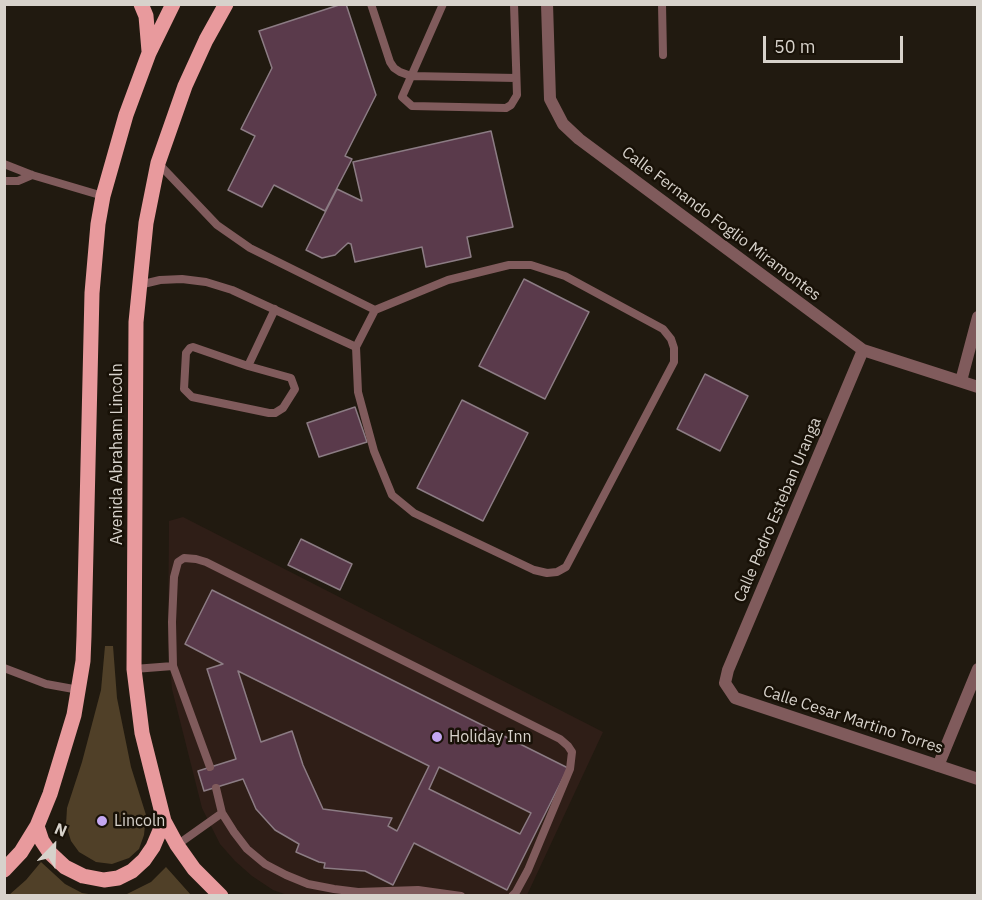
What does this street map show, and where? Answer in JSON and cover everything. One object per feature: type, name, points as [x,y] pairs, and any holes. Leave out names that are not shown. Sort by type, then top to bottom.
[{"type":"main road","points":[[141,4],[146,16],[149,53]]},
{"type":"main road","name":"Avenida Abraham Lincoln","points":[[4,870],[21,852],[37,826],[64,751],[79,690],[84,636],[92,293],[98,224],[103,196],[126,115],[149,53],[173,4]]},
{"type":"main road","name":"Avenida Abraham Lincoln","points":[[222,896],[194,869],[164,821],[142,733],[134,669],[136,322],[146,223],[158,163],[185,86],[226,4]]},
{"type":"main road","points":[[37,826],[46,847],[65,867],[82,876],[104,880],[118,878],[132,871],[144,860],[153,847],[164,821]]},
{"type":"street","name":"Calle Fernando Foglio Miramontes","points":[[547,4],[550,99],[563,124],[579,139],[863,350],[978,387]]},
{"type":"street","points":[[961,381],[978,317]]},
{"type":"street","name":"Calle Pedro Esteban Uranga","points":[[725,683],[728,670],[863,350]]},
{"type":"street","points":[[938,766],[978,669]]},
{"type":"street","name":"Calle Cesar Martino Torres","points":[[725,683],[735,698],[978,779]]},
{"type":"lane","points":[[371,4],[394,68],[411,76],[516,78]]},
{"type":"lane","points":[[442,4],[402,97],[412,106],[506,108],[511,105],[516,95],[514,4]]},
{"type":"lane","points":[[662,4],[663,55]]},
{"type":"lane","points":[[158,163],[217,225],[250,248],[375,310]]},
{"type":"lane","points":[[4,164],[32,175],[103,196]]},
{"type":"lane","points":[[4,181],[18,181],[32,175]]},
{"type":"lane","points":[[509,265],[531,265],[564,276],[663,329],[671,339],[674,348],[674,362],[566,567],[557,572],[547,573],[534,570],[414,513],[392,495],[374,451],[358,392],[356,347],[375,310],[448,280],[509,265]]},
{"type":"lane","points":[[139,285],[182,279],[206,282],[232,290],[356,347]]},
{"type":"lane","points":[[248,366],[275,309]]},
{"type":"lane","points":[[193,347],[248,366],[291,378],[295,389],[279,412],[269,413],[192,397],[185,392],[186,353],[190,348],[193,347]]},
{"type":"lane","points":[[210,767],[173,666],[172,622],[175,569],[178,562],[184,558],[196,559],[560,738],[572,752],[570,769],[528,870],[512,896]]},
{"type":"lane","points":[[134,669],[173,666]]},
{"type":"lane","points":[[4,668],[46,684],[79,690]]},
{"type":"lane","points":[[216,788],[222,813],[247,849],[265,864],[308,884],[358,892],[418,890],[461,896]]},
{"type":"lane","points":[[177,845],[222,813]]},
{"type":"shaded area","points":[[183,517],[603,732],[527,895],[287,895],[273,890],[235,861],[220,844],[202,808],[172,689],[168,642],[169,521]]},
{"type":"shaded area","points":[[105,646],[113,646],[117,698],[131,767],[146,815],[144,835],[139,849],[129,858],[112,864],[96,862],[79,852],[71,841],[66,825],[67,808],[101,690]]},
{"type":"shaded area","points":[[41,862],[65,884],[82,893],[95,895],[9,895]]},
{"type":"shaded area","points":[[166,867],[191,895],[125,895],[151,882]]},
{"type":"building","points":[[346,4],[376,95],[345,156],[352,159],[325,211],[274,185],[262,207],[228,190],[255,136],[241,129],[272,68],[259,31]]},
{"type":"building","points":[[491,131],[513,227],[467,237],[471,257],[426,267],[422,247],[355,262],[351,244],[348,243],[335,255],[322,258],[306,250],[337,189],[362,201],[353,162]]},
{"type":"building","points":[[524,279],[589,312],[545,399],[479,366]]},
{"type":"building","points":[[705,374],[748,396],[720,451],[677,429]]},
{"type":"building","points":[[462,400],[528,433],[483,521],[417,488]]},
{"type":"building","points":[[355,407],[367,442],[319,457],[307,423]]},
{"type":"building","points":[[301,539],[352,564],[340,590],[288,565]]},
{"type":"building","name":"Holiday Inn","points":[[212,590],[568,768],[507,890],[414,843],[393,885],[365,871],[324,868],[325,863],[296,852],[299,844],[275,830],[256,809],[243,779],[204,791],[198,771],[236,759],[207,669],[223,664],[185,644]],"holes":[[[238,671],[429,766],[397,831],[388,826],[392,818],[323,809],[303,765],[292,731],[261,742]],[[439,767],[531,813],[520,834],[429,789]]]},
{"type":"place","name":"Holiday Inn","points":[[437,737]]},
{"type":"place","name":"Lincoln","points":[[102,821]]}]
